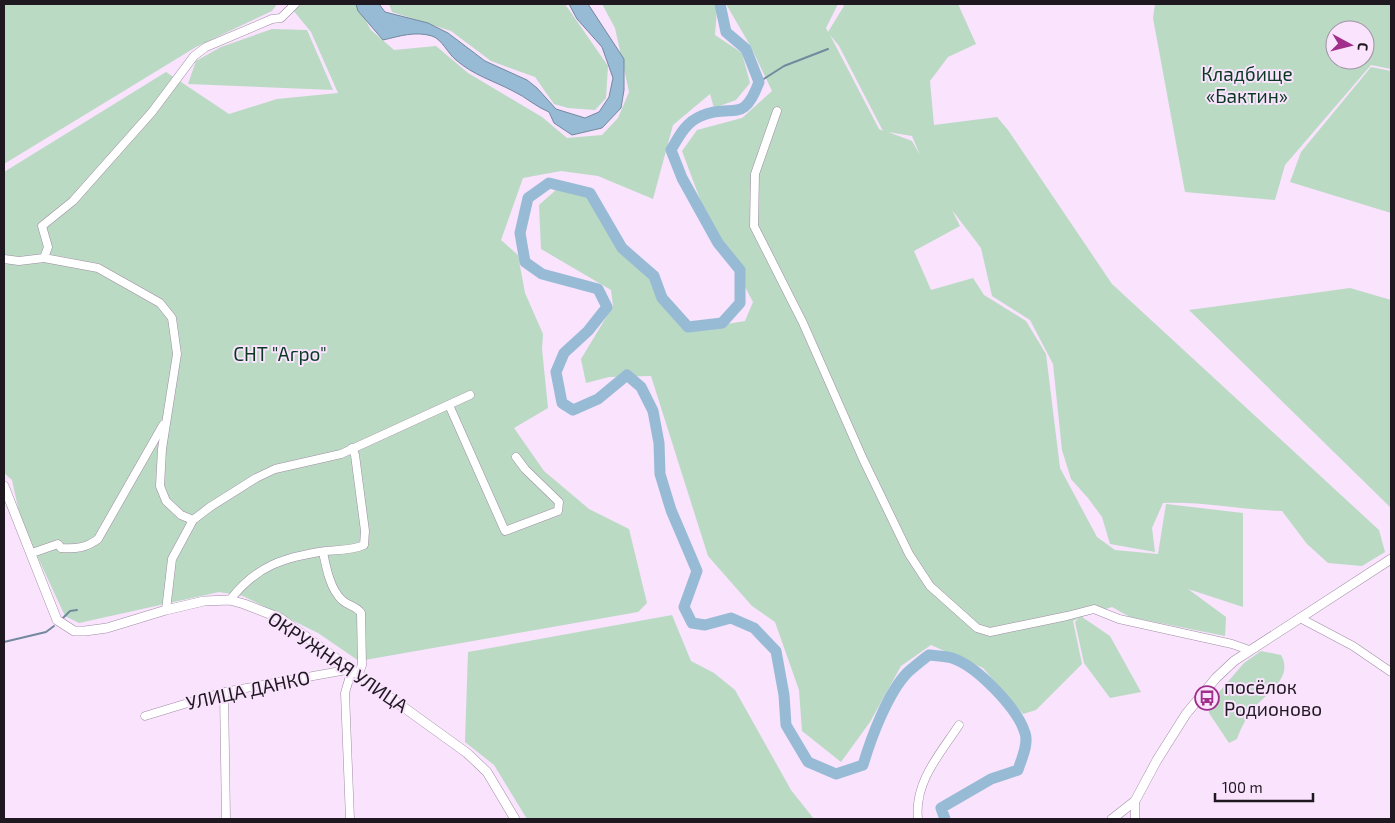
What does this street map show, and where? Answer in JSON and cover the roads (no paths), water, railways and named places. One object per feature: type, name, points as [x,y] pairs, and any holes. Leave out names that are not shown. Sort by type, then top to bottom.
[{"type":"street","points":[[44,258],[48,247],[42,226],[73,200],[152,112],[194,56],[206,47],[272,19],[281,18],[295,4]]},
{"type":"street","points":[[777,110],[755,174],[754,226],[804,323],[863,458],[909,554],[930,586],[977,628],[990,632],[1094,609],[1119,619],[1232,644],[1249,650]]},
{"type":"street","points":[[4,258],[19,260],[44,258],[98,268],[165,308],[172,318],[177,354],[160,486],[166,501],[181,515],[193,520]]},
{"type":"street","points":[[166,610],[172,559],[193,520],[248,483],[275,469],[324,459],[470,396]]},
{"type":"street","points":[[449,405],[505,531],[558,510],[560,507],[559,502],[525,469],[516,457]]},
{"type":"street","points":[[32,554],[58,544],[61,548],[75,549],[89,546],[98,539],[168,417]]},
{"type":"street","points":[[230,600],[244,582],[266,567],[323,552],[358,548],[364,545],[356,455],[352,448]]},
{"type":"street","name":"ОКРУЖНАЯ УЛИЦА","points":[[4,486],[57,620],[67,629],[74,631],[107,628],[166,610],[204,602],[230,600],[280,618],[468,753],[487,772],[516,819]]},
{"type":"street","points":[[323,552],[333,587],[342,600],[359,609],[362,613],[362,665],[355,671],[345,693],[350,819]]},
{"type":"street","points":[[1112,819],[1135,801],[1157,760],[1186,714],[1216,678],[1249,650],[1391,559]]},
{"type":"street","points":[[1300,618],[1353,646],[1391,672]]},
{"type":"street","name":"УЛИЦА ДАНКО","points":[[145,716],[224,692],[355,671]]},
{"type":"street","points":[[224,692],[226,819]]},
{"type":"street","points":[[918,819],[920,791],[925,777],[958,725]]},
{"type":"street","points":[[1135,801],[1135,819]]},
{"type":"water","points":[[356,4],[379,4],[385,12],[428,23],[448,33],[485,61],[527,80],[556,109],[585,118],[599,112],[609,97],[613,78],[602,47],[577,19],[569,4],[588,4],[624,59],[624,90],[621,108],[602,128],[572,135],[554,123],[549,112],[518,93],[476,74],[463,65],[436,38],[414,34],[383,40],[358,11]]},
{"type":"waterway","points":[[720,4],[726,32],[746,49],[759,82],[748,104],[736,110],[712,112],[701,116],[683,130],[671,150],[682,178],[718,243],[740,270],[740,303],[722,323],[688,327],[662,298],[654,276],[622,248],[590,193],[549,183],[528,198],[520,233],[525,262],[542,274],[598,289],[607,307],[588,331],[564,353],[556,372],[562,403],[573,410],[598,399],[627,375],[641,387],[653,411],[659,443],[660,474],[671,510],[697,571],[684,607],[692,623],[705,625],[731,618],[754,628],[776,651],[784,695],[786,725],[808,762],[836,774],[863,765],[875,729],[894,691],[908,672],[929,655],[949,657],[962,663],[995,689],[1021,723],[1026,737],[1023,757],[1018,770],[991,779],[941,808],[945,819]]},
{"type":"waterway","points":[[759,82],[784,66],[828,49]]},
{"type":"waterway","points":[[63,618],[70,611],[77,610]]},
{"type":"waterway","points":[[4,642],[46,632],[54,626]]},
{"type":"place","name":"посёлок Родионово","points":[[1207,698]]},
{"type":"park label","name":"Кладбище «Бактин»","points":[[1247,85]]},
{"type":"park label","name":"СНТ \"Агро\"","points":[[280,354]]}]
